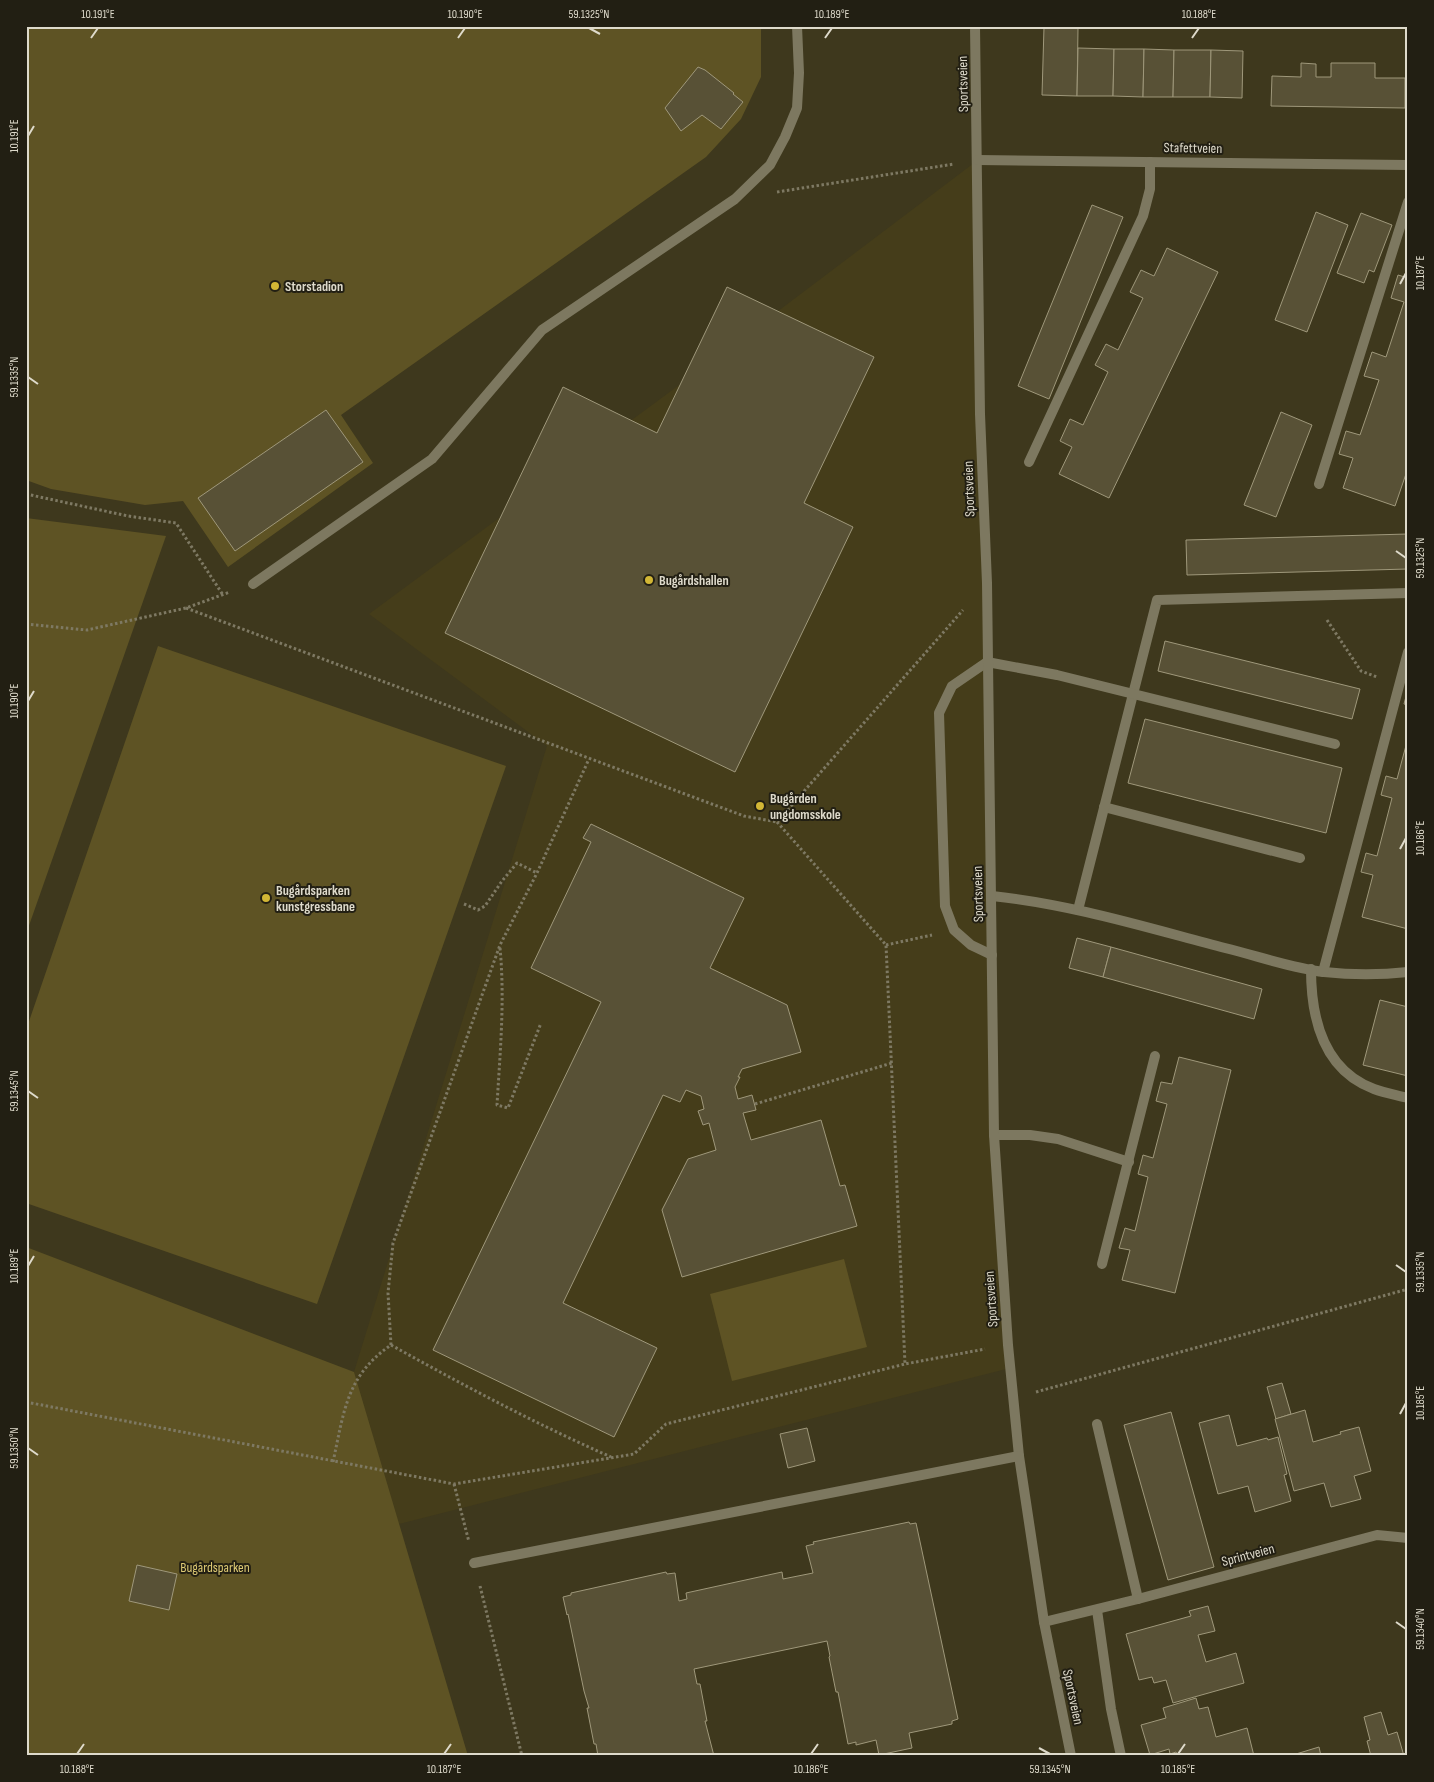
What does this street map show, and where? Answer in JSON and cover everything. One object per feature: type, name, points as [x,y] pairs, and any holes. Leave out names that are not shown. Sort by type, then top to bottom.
[{"type":"street","points":[[253,584],[432,459],[542,330],[735,199],[770,165],[785,137],[797,108],[799,73],[797,26]]},
{"type":"street","name":"Sportsveien","points":[[975,26],[980,414],[987,584],[994,1135],[1008,1345],[1019,1456],[1044,1622],[1071,1756]]},
{"type":"street","name":"Stafettveien","points":[[978,160],[1408,165]]},
{"type":"street","points":[[1029,462],[1143,216],[1150,189],[1150,162]]},
{"type":"street","points":[[1319,484],[1408,202]]},
{"type":"street","points":[[1078,910],[1157,600],[1408,593]]},
{"type":"street","points":[[1323,972],[1408,652]]},
{"type":"street","points":[[992,956],[971,945],[954,930],[945,906],[939,713],[952,686],[987,662],[1057,675],[1335,744]]},
{"type":"street","points":[[1104,808],[1300,858]]},
{"type":"street","points":[[992,896],[1028,900],[1078,910],[1323,972],[1363,975],[1408,972]]},
{"type":"street","points":[[1311,969],[1311,992],[1316,1020],[1328,1052],[1346,1073],[1374,1089],[1408,1098]]},
{"type":"street","points":[[1102,1264],[1156,1056]]},
{"type":"street","points":[[994,1135],[1030,1135],[1058,1139],[1128,1162]]},
{"type":"street","points":[[1097,1424],[1138,1599]]},
{"type":"street","points":[[474,1563],[1019,1456]]},
{"type":"street","name":"Sprintveien","points":[[1044,1622],[1097,1610],[1377,1535],[1408,1538]]},
{"type":"street","points":[[1097,1610],[1111,1709],[1121,1756]]},
{"type":"path","points":[[735,199],[978,160]]},
{"type":"path","points":[[26,494],[128,516],[176,523],[223,595]]},
{"type":"path","points":[[26,624],[87,630],[186,608],[253,584]]},
{"type":"path","points":[[777,822],[987,584]]},
{"type":"path","points":[[1312,596],[1361,671],[1399,684]]},
{"type":"path","points":[[186,608],[744,816],[777,822],[886,945],[905,1364]]},
{"type":"path","points":[[391,1345],[388,1293],[393,1243],[500,945],[537,873],[589,759]]},
{"type":"path","points":[[464,904],[478,910],[485,906],[517,863],[537,873]]},
{"type":"path","points":[[886,945],[954,930]]},
{"type":"path","points":[[500,945],[502,1008],[497,1105],[508,1108],[541,1023]]},
{"type":"path","points":[[755,1104],[892,1063]]},
{"type":"path","points":[[1013,1394],[1036,1392],[1407,1290]]},
{"type":"path","points":[[391,1345],[493,1401],[571,1440],[612,1457]]},
{"type":"path","points":[[333,1462],[352,1386],[368,1363],[391,1345]]},
{"type":"path","points":[[26,1402],[454,1484],[634,1454],[666,1424],[905,1364],[1008,1345]]},
{"type":"path","points":[[454,1484],[522,1756]]},
{"type":"shaded area","name":"Bugården ungdomsskole","points":[[978,160],[991,1022],[1010,1368],[399,1524],[354,1372],[547,746],[369,614],[732,346]]},
{"type":"green space","name":"Storstadion","points":[[26,26],[761,26],[761,77],[741,119],[706,157],[341,415],[373,463],[228,567],[183,501],[145,505],[51,489],[26,480]]},
{"type":"green space","points":[[26,518],[166,536],[26,934]]},
{"type":"green space","name":"Bugårdsparken kunstgressbane","points":[[158,646],[506,766],[317,1304],[26,1203],[26,1030]]},
{"type":"green space","name":"Bugårdsparken","points":[[26,1247],[354,1372],[468,1756],[26,1756]]},
{"type":"green space","points":[[844,1259],[867,1347],[732,1381],[710,1294]]},
{"type":"building","points":[[1044,27],[1078,28],[1077,96],[1042,95]]},
{"type":"building","points":[[1078,48],[1114,49],[1113,96],[1077,96]]},
{"type":"building","points":[[1114,49],[1144,49],[1143,97],[1113,96]]},
{"type":"building","points":[[1144,49],[1174,50],[1173,97],[1143,97]]},
{"type":"building","points":[[1174,50],[1211,50],[1210,97],[1173,97]]},
{"type":"building","points":[[1211,50],[1243,51],[1242,98],[1210,97]]},
{"type":"building","points":[[1301,63],[1316,64],[1316,77],[1331,77],[1331,63],[1375,63],[1375,78],[1405,78],[1405,108],[1271,106],[1272,76],[1301,77]]},
{"type":"building","points":[[698,67],[705,70],[743,102],[721,129],[702,115],[681,131],[665,108]]},
{"type":"building","points":[[1092,205],[1123,217],[1049,399],[1018,386]]},
{"type":"building","points":[[1316,212],[1348,225],[1307,332],[1275,320]]},
{"type":"building","points":[[1361,213],[1392,225],[1374,272],[1369,270],[1364,283],[1337,273]]},
{"type":"building","points":[[1167,248],[1218,272],[1109,498],[1059,474],[1072,447],[1060,441],[1070,419],[1083,425],[1108,372],[1095,365],[1106,344],[1118,350],[1143,298],[1130,292],[1141,270],[1154,276]]},
{"type":"building","points":[[1398,275],[1408,278],[1408,468],[1395,506],[1343,488],[1353,458],[1339,454],[1346,431],[1360,435],[1379,380],[1364,376],[1372,352],[1386,357],[1404,302],[1391,298]]},
{"type":"building","name":"Bugårdshallen","points":[[727,287],[874,357],[804,503],[853,527],[735,772],[445,633],[563,387],[657,433]]},
{"type":"building","points":[[326,410],[363,462],[235,551],[198,498]]},
{"type":"building","points":[[1281,412],[1312,425],[1276,517],[1244,505]]},
{"type":"building","points":[[1408,534],[1408,569],[1187,575],[1186,540]]},
{"type":"building","points":[[1165,641],[1360,689],[1352,719],[1158,671]]},
{"type":"building","points":[[1408,689],[1408,705],[1404,704]]},
{"type":"building","points":[[1145,719],[1342,768],[1326,833],[1128,783]]},
{"type":"building","points":[[1408,738],[1408,929],[1362,917],[1373,875],[1361,872],[1366,853],[1377,856],[1392,798],[1381,795],[1386,776],[1397,779]]},
{"type":"building","points":[[591,824],[744,898],[710,968],[787,1005],[801,1052],[742,1069],[735,1087],[738,1099],[752,1095],[756,1110],[743,1113],[751,1140],[821,1120],[840,1186],[845,1185],[857,1226],[682,1277],[662,1210],[688,1159],[716,1150],[709,1123],[703,1125],[698,1111],[704,1109],[701,1096],[686,1090],[680,1102],[663,1095],[563,1303],[657,1348],[614,1437],[433,1350],[601,1002],[531,968],[591,842],[583,838]]},
{"type":"building","points":[[1077,938],[1111,947],[1103,977],[1069,968]]},
{"type":"building","points":[[1111,947],[1262,989],[1254,1019],[1103,977]]},
{"type":"building","points":[[1380,1000],[1408,1007],[1408,1076],[1363,1065]]},
{"type":"building","points":[[1179,1057],[1231,1070],[1175,1293],[1122,1280],[1130,1250],[1119,1248],[1125,1228],[1135,1231],[1148,1177],[1138,1174],[1143,1155],[1153,1158],[1167,1104],[1156,1101],[1161,1082],[1172,1084]]},
{"type":"building","points":[[1282,1383],[1291,1414],[1276,1419],[1267,1387]]},
{"type":"building","points":[[1305,1410],[1313,1442],[1359,1427],[1371,1471],[1354,1476],[1361,1499],[1331,1507],[1324,1483],[1294,1491],[1275,1419]]},
{"type":"building","points":[[1171,1412],[1214,1567],[1168,1580],[1124,1425]]},
{"type":"building","points":[[1229,1415],[1237,1446],[1278,1437],[1287,1474],[1284,1475],[1291,1501],[1255,1512],[1248,1486],[1218,1494],[1199,1423]]},
{"type":"building","points":[[807,1428],[815,1461],[788,1468],[780,1434]]},
{"type":"building","points":[[909,1522],[910,1524],[916,1523],[958,1719],[952,1721],[952,1724],[909,1733],[912,1748],[879,1755],[876,1740],[856,1745],[856,1742],[848,1744],[827,1641],[694,1669],[697,1684],[700,1684],[707,1721],[705,1721],[714,1756],[598,1756],[587,1708],[589,1708],[563,1597],[571,1595],[571,1593],[666,1572],[667,1574],[675,1573],[679,1601],[687,1599],[686,1593],[782,1572],[783,1579],[813,1573],[806,1546],[814,1544],[813,1542]]},
{"type":"building","points":[[137,1565],[177,1574],[169,1610],[129,1601]]},
{"type":"building","points":[[1208,1606],[1215,1631],[1198,1635],[1206,1662],[1236,1653],[1244,1683],[1173,1703],[1166,1680],[1154,1683],[1152,1677],[1139,1680],[1126,1634],[1191,1616],[1189,1611]]},
{"type":"building","points":[[1196,1698],[1199,1709],[1208,1707],[1216,1737],[1247,1728],[1254,1756],[1178,1756],[1176,1752],[1170,1754],[1169,1749],[1150,1755],[1141,1725],[1166,1718],[1163,1708]]},
{"type":"building","points":[[1381,1712],[1388,1735],[1397,1732],[1404,1756],[1371,1756],[1367,1741],[1370,1740],[1364,1717]]},
{"type":"building","points":[[1319,1747],[1321,1756],[1297,1756],[1296,1754]]},
{"type":"place","name":"Storstadion","points":[[275,286]]},
{"type":"place","name":"Bugårdshallen","points":[[649,580]]},
{"type":"place","name":"Bugården ungdomsskole","points":[[760,806]]},
{"type":"place","name":"Bugårdsparken kunstgressbane","points":[[266,898]]}]
